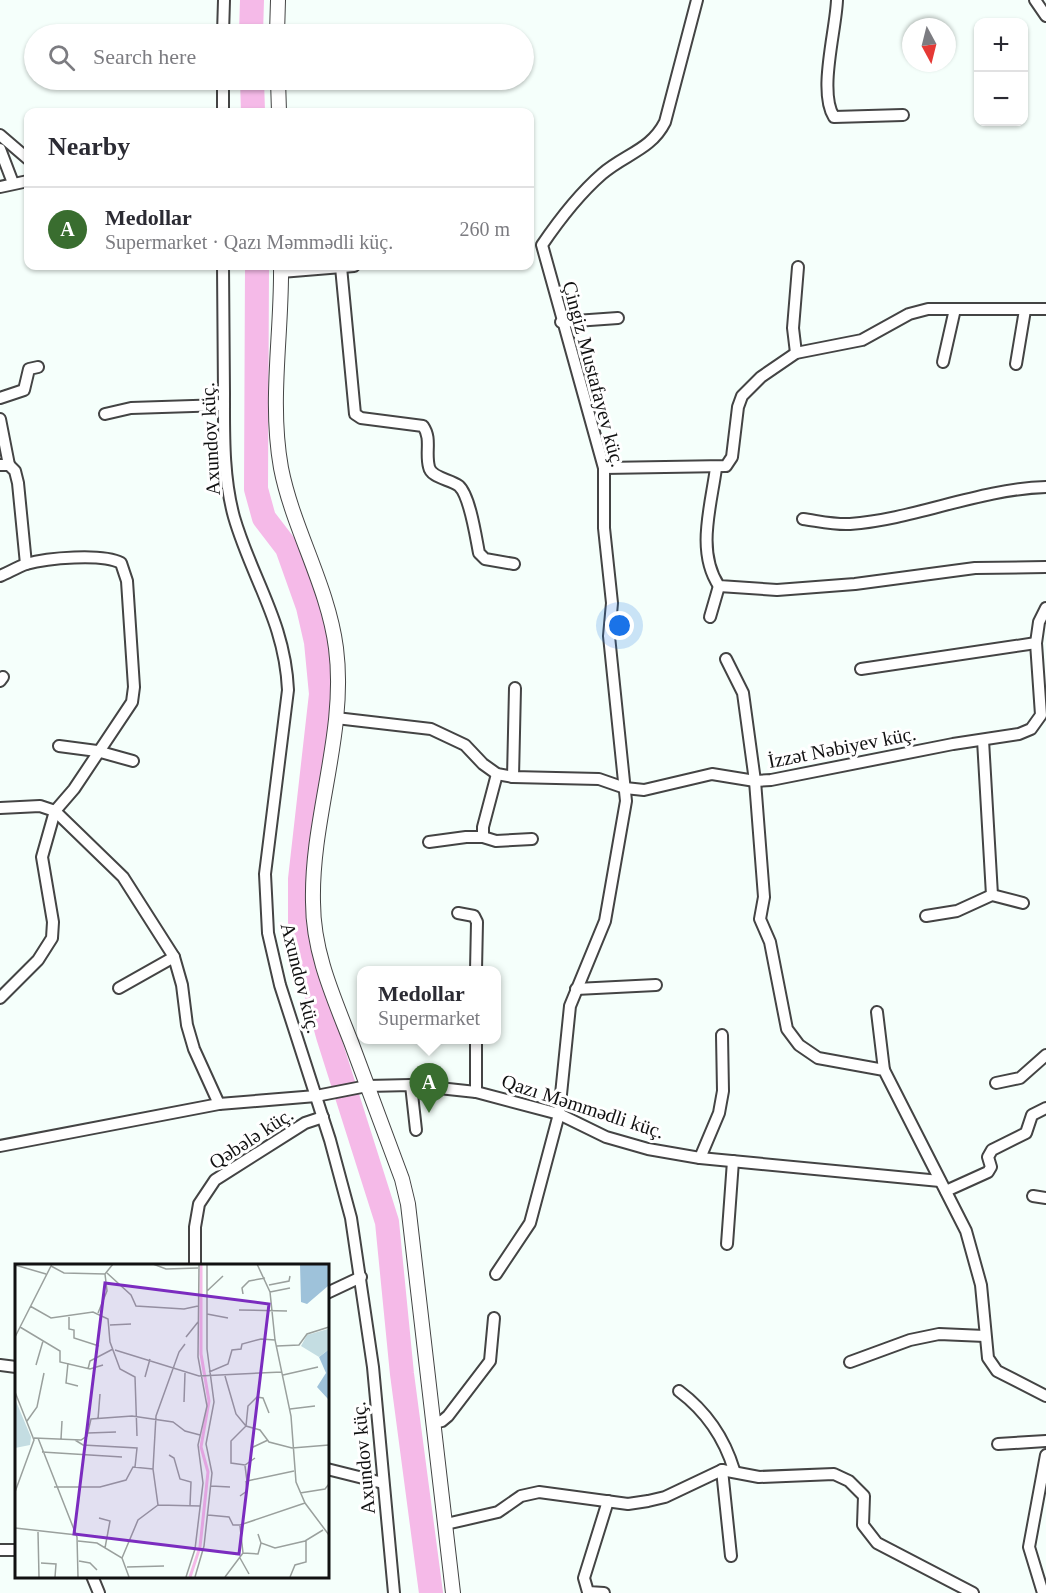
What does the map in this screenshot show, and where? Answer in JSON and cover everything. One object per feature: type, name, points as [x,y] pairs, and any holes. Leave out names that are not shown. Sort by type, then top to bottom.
[{"type":"street","points":[[223,24],[224,0]]},
{"type":"street","points":[[278,0],[278,24]]},
{"type":"street","points":[[534,246],[542,245],[572,205],[599,176],[620,158],[650,144],[658,136],[665,122],[697,0]]},
{"type":"street","points":[[837,0],[829,76],[830,111],[834,117],[845,118],[903,115]]},
{"type":"street","points":[[1035,0],[1046,16]]},
{"type":"street","points":[[223,90],[223,108]]},
{"type":"street","points":[[278,90],[279,108]]},
{"type":"street","points":[[0,135],[24,156]]},
{"type":"street","points":[[0,149],[13,183]]},
{"type":"street","points":[[0,187],[24,182]]},
{"type":"street","name":"Çingiz Mustafayev küç.","points":[[496,1274],[530,1223],[559,1114],[570,1006],[605,921],[623,823],[625,788],[609,636],[612,603],[604,528],[604,468],[561,321],[542,245]]},
{"type":"street","points":[[796,353],[793,328],[798,267]]},
{"type":"street","name":"Axundov küç.","points":[[223,270],[224,405],[228,489],[234,517],[274,616],[287,665],[288,690],[265,874],[266,905],[275,967],[323,1117],[351,1218],[361,1277],[394,1593]]},
{"type":"street","points":[[281,270],[277,441],[286,490],[334,635],[337,669],[336,718],[312,904],[321,960],[362,1087],[402,1179],[408,1204],[453,1593]]},
{"type":"street","points":[[341,270],[355,414],[362,418],[423,426],[428,433],[429,467],[433,474],[460,487],[466,498],[479,553],[485,559],[514,564]]},
{"type":"street","points":[[943,362],[955,309]]},
{"type":"street","points":[[604,468],[716,468],[726,466],[732,457],[738,407],[742,396],[761,376],[796,353],[862,340],[917,311],[1046,309]]},
{"type":"street","points":[[1016,364],[1025,310]]},
{"type":"street","points":[[561,321],[618,318]]},
{"type":"street","points":[[0,398],[24,390],[29,369],[38,366]]},
{"type":"street","points":[[105,414],[131,408],[224,405]]},
{"type":"street","points":[[0,419],[5,465],[15,471],[18,483],[27,564]]},
{"type":"street","points":[[710,617],[719,586],[710,572],[706,555],[716,468]]},
{"type":"street","points":[[803,519],[847,524],[879,520],[977,495],[1046,487]]},
{"type":"street","points":[[0,576],[27,564],[107,557],[121,563],[125,572],[134,687],[128,711],[97,751],[74,789],[55,810],[42,857],[53,922],[52,938],[38,960],[0,998]]},
{"type":"street","points":[[719,586],[777,590],[855,584],[975,568],[1046,567]]},
{"type":"street","name":"İzzət Nəbiyev küç.","points":[[336,718],[431,729],[450,735],[465,745],[483,764],[497,774],[513,777],[599,779],[625,788],[657,788],[695,776],[712,774],[755,781],[1019,735],[1031,729],[1038,722],[1041,714],[1036,643],[1038,622],[1046,608]]},
{"type":"street","points":[[861,669],[1036,643]]},
{"type":"street","points":[[726,659],[743,693],[755,781],[764,897],[760,919],[770,942],[788,1029],[799,1045],[818,1058],[884,1070]]},
{"type":"street","points":[[513,777],[515,688]]},
{"type":"street","points":[[983,740],[992,895]]},
{"type":"street","points":[[60,746],[97,751],[133,761]]},
{"type":"street","points":[[483,837],[483,827],[497,774]]},
{"type":"street","points":[[0,808],[40,806],[55,810],[123,877],[174,957],[182,985],[187,1025],[194,1049],[219,1104]]},
{"type":"street","points":[[429,842],[483,837],[496,841],[532,839]]},
{"type":"street","points":[[926,916],[957,911],[992,895],[1023,903]]},
{"type":"street","points":[[458,913],[474,916],[477,922],[476,966]]},
{"type":"street","points":[[119,988],[174,957]]},
{"type":"street","points":[[576,989],[656,985]]},
{"type":"street","points":[[877,1012],[884,1070],[974,1253],[981,1285],[988,1358],[997,1371],[1046,1396]]},
{"type":"street","points":[[700,1158],[719,1113],[723,1091],[722,1035]]},
{"type":"street","points":[[476,1044],[476,1092]]},
{"type":"street","points":[[996,1083],[1020,1078],[1046,1055]]},
{"type":"street","points":[[411,1085],[416,1130]]},
{"type":"street","name":"Qazı Məmmədli küç.","points":[[0,1146],[219,1104],[316,1096],[362,1087],[411,1085],[476,1092],[559,1114],[606,1137],[648,1149],[700,1158],[943,1186]]},
{"type":"street","points":[[943,1186],[988,1172],[991,1167],[988,1157],[992,1150],[1026,1133],[1032,1115],[1046,1108]]},
{"type":"street","name":"Qəbələ küç.","points":[[195,1264],[195,1227],[200,1204],[215,1180],[304,1123],[323,1117]]},
{"type":"street","points":[[727,1244],[733,1161]]},
{"type":"street","points":[[1033,1196],[1046,1198]]},
{"type":"street","points":[[328,1293],[361,1277]]},
{"type":"street","points":[[433,1423],[442,1421],[448,1416],[490,1361],[495,1318]]},
{"type":"street","points":[[850,1362],[920,1338],[939,1334],[985,1336]]},
{"type":"street","points":[[0,1365],[15,1367]]},
{"type":"street","points":[[679,1391],[699,1406],[712,1422],[728,1470],[731,1556]]},
{"type":"street","points":[[998,1444],[1046,1441]]},
{"type":"street","points":[[1043,1593],[1029,1547],[1046,1455]]},
{"type":"street","points":[[328,1469],[383,1483]]},
{"type":"street","points":[[446,1524],[498,1512],[528,1494],[539,1492],[628,1504],[665,1497],[728,1470],[759,1477],[834,1474],[849,1481],[864,1496],[863,1525],[877,1543],[973,1593]]},
{"type":"street","points":[[604,1593],[588,1592],[584,1578],[608,1501]]},
{"type":"street","points":[[93,1578],[99,1593]]},
{"type":"waterway","points":[[251,24],[252,0]]},
{"type":"waterway","points":[[252,90],[253,108]]},
{"type":"waterway","points":[[257,270],[256,489],[264,518],[287,548],[308,607],[316,642],[321,694],[300,879],[300,934],[328,1036],[387,1222],[402,1374],[431,1593]]},
{"type":"place","name":"Medollar","points":[[429,1113]]}]
